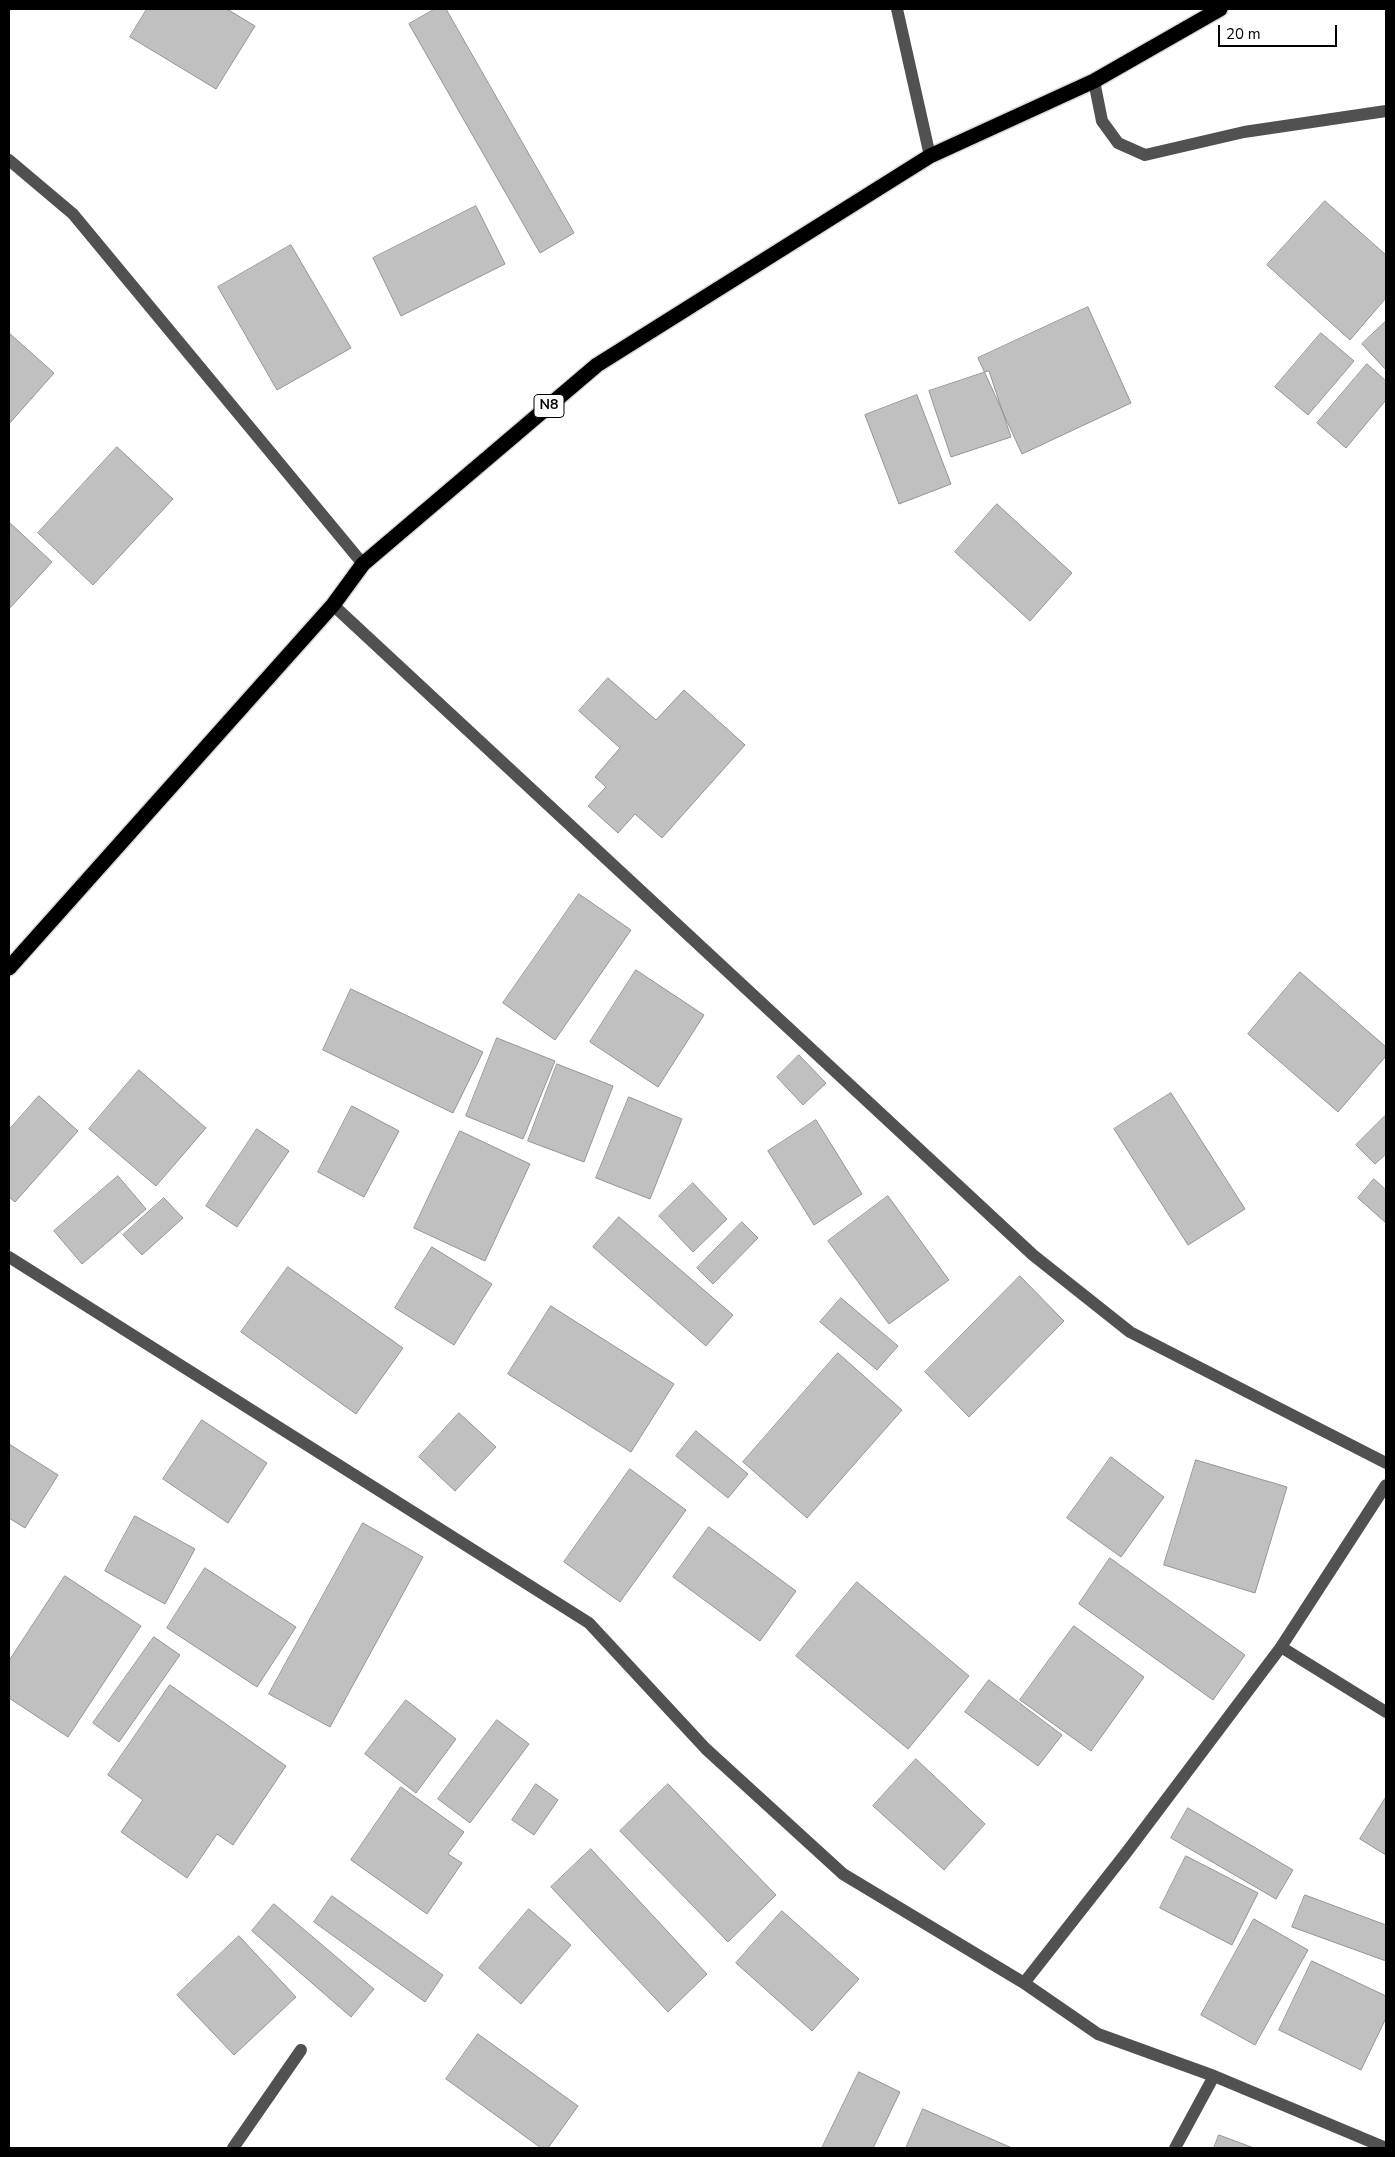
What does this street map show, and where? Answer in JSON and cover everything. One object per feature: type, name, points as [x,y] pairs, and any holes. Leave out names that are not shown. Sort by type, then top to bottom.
[{"type":"highway","name":"N8","points":[[10,964],[333,605],[363,564],[597,366],[930,156],[1094,81],[1220,9]]},
{"type":"street","points":[[896,9],[930,156]]},
{"type":"street","points":[[1094,81],[1102,121],[1118,143],[1145,154],[1244,132],[1386,111]]},
{"type":"street","points":[[9,160],[73,214],[363,564]]},
{"type":"street","points":[[333,605],[1033,1255],[1130,1332],[1386,1463]]},
{"type":"street","points":[[9,1257],[589,1623],[706,1750],[843,1874],[1024,1983],[1098,2034],[1214,2076],[1386,2148]]},
{"type":"street","points":[[1024,1983],[1126,1853],[1281,1647],[1386,1485]]},
{"type":"street","points":[[1281,1647],[1386,1712]]},
{"type":"street","points":[[233,2148],[301,2050]]},
{"type":"street","points":[[1175,2148],[1214,2076]]},
{"type":"building","points":[[147,9],[227,9],[255,26],[216,89],[130,37]]},
{"type":"building","points":[[435,9],[446,9],[574,233],[540,253],[409,24]]},
{"type":"building","points":[[1325,201],[1386,255],[1386,298],[1350,340],[1267,265]]},
{"type":"building","points":[[476,206],[505,264],[401,316],[373,258]]},
{"type":"building","points":[[291,245],[351,348],[277,390],[218,287]]},
{"type":"building","points":[[1088,307],[1131,403],[1022,454],[978,358]]},
{"type":"building","points":[[1386,321],[1386,370],[1362,344]]},
{"type":"building","points":[[9,333],[54,373],[9,424]]},
{"type":"building","points":[[1321,333],[1354,361],[1308,415],[1275,387]]},
{"type":"building","points":[[1367,364],[1386,381],[1386,400],[1346,448],[1317,423]]},
{"type":"building","points":[[989,371],[1011,437],[951,457],[929,391]]},
{"type":"building","points":[[917,395],[951,484],[899,504],[865,415]]},
{"type":"building","points":[[117,447],[173,499],[93,585],[38,533]]},
{"type":"building","points":[[997,504],[1072,573],[1030,621],[955,552]]},
{"type":"building","points":[[9,522],[52,562],[9,609]]},
{"type":"building","points":[[608,678],[656,720],[684,690],[745,745],[662,838],[635,814],[618,833],[588,806],[606,787],[595,777],[620,748],[579,711]]},
{"type":"building","points":[[579,894],[631,930],[555,1040],[503,1003]]},
{"type":"building","points":[[636,970],[704,1015],[658,1087],[590,1042]]},
{"type":"building","points":[[1300,972],[1386,1047],[1386,1056],[1338,1112],[1248,1034]]},
{"type":"building","points":[[351,989],[483,1052],[453,1113],[323,1050]]},
{"type":"building","points":[[497,1038],[555,1061],[523,1139],[466,1116]]},
{"type":"building","points":[[799,1055],[826,1083],[803,1105],[777,1077]]},
{"type":"building","points":[[557,1064],[613,1086],[584,1162],[528,1141]]},
{"type":"building","points":[[139,1070],[206,1128],[156,1186],[89,1129]]},
{"type":"building","points":[[1171,1093],[1245,1209],[1188,1245],[1114,1129]]},
{"type":"building","points":[[39,1096],[78,1131],[15,1202],[9,1197],[9,1130]]},
{"type":"building","points":[[629,1097],[682,1119],[650,1199],[596,1178]]},
{"type":"building","points":[[352,1106],[399,1131],[364,1197],[318,1172]]},
{"type":"building","points":[[1386,1115],[1386,1154],[1375,1164],[1356,1145]]},
{"type":"building","points":[[816,1120],[862,1194],[814,1225],[768,1151]]},
{"type":"building","points":[[257,1129],[289,1151],[237,1227],[206,1206]]},
{"type":"building","points":[[460,1131],[530,1164],[485,1261],[414,1228]]},
{"type":"building","points":[[118,1176],[146,1209],[82,1264],[54,1231]]},
{"type":"building","points":[[1374,1179],[1386,1190],[1386,1223],[1358,1198]]},
{"type":"building","points":[[693,1183],[727,1219],[693,1252],[659,1216]]},
{"type":"building","points":[[888,1196],[949,1280],[889,1324],[828,1241]]},
{"type":"building","points":[[164,1198],[183,1218],[142,1255],[123,1235]]},
{"type":"building","points":[[619,1217],[733,1315],[706,1346],[593,1247]]},
{"type":"building","points":[[742,1222],[758,1238],[713,1284],[697,1268]]},
{"type":"building","points":[[432,1247],[492,1284],[454,1345],[395,1308]]},
{"type":"building","points":[[288,1267],[403,1348],[356,1414],[241,1332]]},
{"type":"building","points":[[1020,1276],[1064,1321],[969,1417],[925,1372]]},
{"type":"building","points":[[841,1298],[898,1346],[877,1370],[820,1322]]},
{"type":"building","points":[[551,1306],[674,1384],[631,1452],[508,1374]]},
{"type":"building","points":[[838,1353],[902,1410],[807,1518],[743,1462]]},
{"type":"building","points":[[459,1413],[496,1447],[455,1491],[419,1457]]},
{"type":"building","points":[[202,1420],[267,1463],[228,1523],[163,1479]]},
{"type":"building","points":[[696,1431],[748,1474],[728,1498],[676,1456]]},
{"type":"building","points":[[9,1444],[58,1475],[25,1528],[9,1518]]},
{"type":"building","points":[[1111,1457],[1164,1497],[1121,1557],[1067,1518]]},
{"type":"building","points":[[1196,1460],[1287,1487],[1255,1593],[1164,1565]]},
{"type":"building","points":[[630,1469],[686,1510],[620,1602],[564,1562]]},
{"type":"building","points":[[135,1516],[195,1549],[165,1604],[105,1571]]},
{"type":"building","points":[[363,1523],[423,1557],[330,1727],[269,1694]]},
{"type":"building","points":[[709,1527],[796,1591],[760,1641],[673,1577]]},
{"type":"building","points":[[1110,1558],[1245,1655],[1213,1700],[1079,1604]]},
{"type":"building","points":[[205,1568],[296,1627],[257,1687],[167,1628]]},
{"type":"building","points":[[65,1576],[141,1626],[68,1737],[9,1698],[9,1661]]},
{"type":"building","points":[[857,1582],[969,1676],[908,1749],[796,1656]]},
{"type":"building","points":[[1074,1626],[1144,1677],[1091,1751],[1020,1700]]},
{"type":"building","points":[[154,1637],[180,1655],[119,1742],[93,1723]]},
{"type":"building","points":[[989,1680],[1062,1735],[1038,1766],[965,1712]]},
{"type":"building","points":[[170,1685],[286,1766],[233,1845],[217,1834],[187,1878],[121,1832],[143,1800],[108,1775]]},
{"type":"building","points":[[406,1700],[456,1739],[416,1793],[365,1754]]},
{"type":"building","points":[[497,1720],[529,1744],[470,1823],[438,1799]]},
{"type":"building","points":[[916,1759],[985,1824],[944,1870],[873,1806]]},
{"type":"building","points":[[536,1784],[558,1800],[534,1835],[512,1820]]},
{"type":"building","points":[[668,1784],[776,1895],[728,1942],[620,1831]]},
{"type":"building","points":[[401,1787],[464,1832],[448,1854],[462,1863],[427,1914],[351,1860]]},
{"type":"building","points":[[1386,1797],[1386,1855],[1360,1839]]},
{"type":"building","points":[[1188,1808],[1293,1870],[1276,1899],[1171,1838]]},
{"type":"building","points":[[591,1849],[707,1974],[668,2012],[551,1887]]},
{"type":"building","points":[[1186,1856],[1258,1893],[1232,1945],[1160,1908]]},
{"type":"building","points":[[1305,1895],[1386,1925],[1386,1961],[1292,1927]]},
{"type":"building","points":[[332,1896],[443,1975],[425,2002],[314,1922]]},
{"type":"building","points":[[274,1904],[374,1989],[351,2017],[252,1931]]},
{"type":"building","points":[[529,1909],[571,1945],[521,2004],[479,1968]]},
{"type":"building","points":[[782,1911],[859,1979],[812,2031],[736,1963]]},
{"type":"building","points":[[1254,1919],[1308,1950],[1255,2045],[1201,2015]]},
{"type":"building","points":[[239,1936],[296,1997],[234,2055],[177,1995]]},
{"type":"building","points":[[1312,1961],[1386,1996],[1386,2018],[1361,2070],[1279,2030]]},
{"type":"building","points":[[478,2034],[578,2106],[548,2148],[541,2148],[446,2079]]},
{"type":"building","points":[[859,2072],[900,2092],[873,2148],[822,2148]]},
{"type":"building","points":[[923,2109],[1012,2148],[906,2148]]},
{"type":"building","points":[[1219,2135],[1254,2148],[1214,2148]]}]
